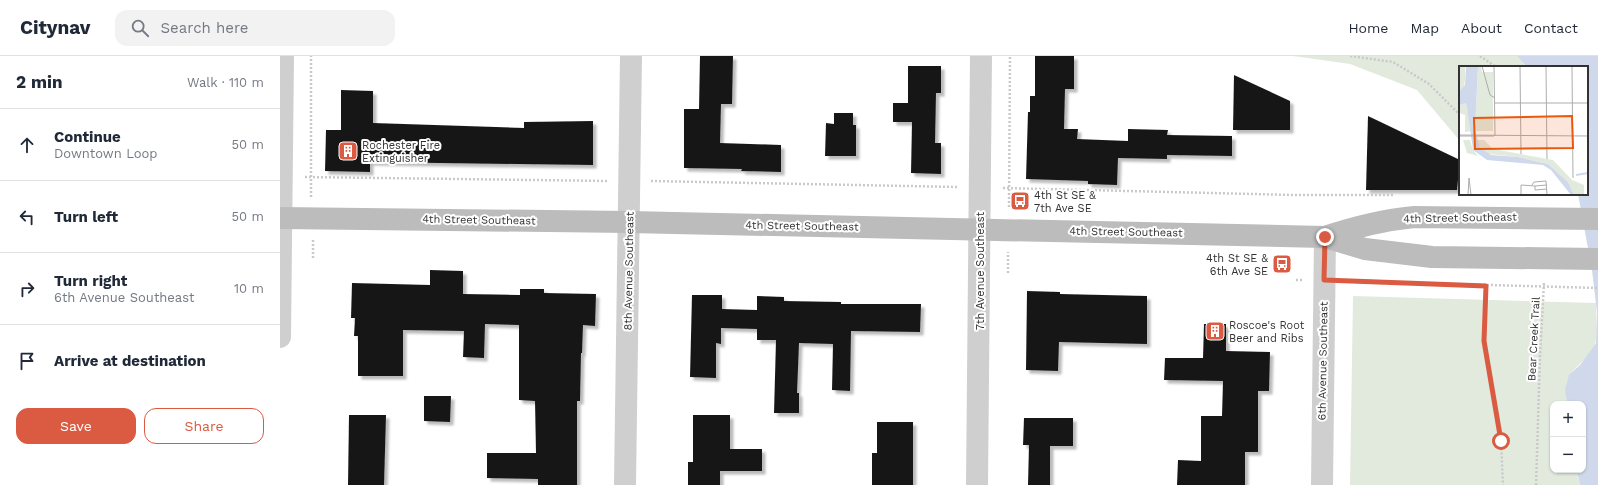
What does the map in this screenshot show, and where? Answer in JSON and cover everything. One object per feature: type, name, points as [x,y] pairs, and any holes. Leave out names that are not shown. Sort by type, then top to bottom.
[{"type":"main road","name":"4th Street Southeast","points":[[1325,237],[1362,225],[1386,220],[1414,217],[1598,219]]},
{"type":"main road","name":"4th Street Southeast","points":[[281,218],[629,222],[1325,237],[1365,248],[1432,257],[1598,259]]},
{"type":"street","points":[[280,337],[283,56]]},
{"type":"street","name":"8th Avenue Southeast","points":[[625,485],[631,56]]},
{"type":"street","name":"7th Avenue Southeast","points":[[977,485],[981,56]]},
{"type":"street","name":"6th Avenue Southeast","points":[[1322,485],[1325,237]]},
{"type":"path","points":[[311,56],[310,178],[630,181],[1294,195],[1396,195]]},
{"type":"path","points":[[1009,188],[1010,56]]},
{"type":"path","points":[[1350,56],[1393,62],[1429,84],[1459,114]]},
{"type":"path","points":[[1480,56],[1495,66]]},
{"type":"path","name":"Bear Creek Trail","points":[[1536,485],[1540,357],[1545,276]]},
{"type":"path","points":[[1296,280],[1598,288]]},
{"type":"path","points":[[1486,286],[1484,341],[1501,441],[1503,485]]},
{"type":"shaded area","points":[[1293,56],[1517,56],[1526,66],[1459,66],[1459,140],[1417,90],[1350,64]]},
{"type":"shaded area","points":[[1353,296],[1596,303],[1597,331],[1595,344],[1570,376],[1567,383],[1567,401],[1550,401],[1550,473],[1578,473],[1580,485],[1350,485]]},
{"type":"water","points":[[1517,56],[1598,56],[1598,485],[1580,485],[1578,473],[1586,473],[1586,401],[1567,401],[1565,389],[1569,375],[1580,365],[1596,343],[1597,313],[1592,270],[1578,195],[1588,195],[1588,66],[1526,66]]},
{"type":"building","points":[[700,56],[733,56],[732,104],[721,104],[720,143],[781,145],[781,172],[741,171],[742,169],[684,168],[684,109],[699,109]]},
{"type":"building","points":[[1035,56],[1074,56],[1074,89],[1065,89],[1064,129],[1078,129],[1077,139],[1128,141],[1128,129],[1168,130],[1167,135],[1232,136],[1232,156],[1167,155],[1167,159],[1118,158],[1117,185],[1088,184],[1088,181],[1026,179],[1028,112],[1030,112],[1030,96],[1035,96]]},
{"type":"building","points":[[908,66],[941,66],[941,93],[936,93],[935,143],[941,143],[941,174],[911,173],[912,122],[893,122],[893,103],[908,103]]},
{"type":"building","points":[[1234,75],[1290,101],[1290,130],[1233,130]]},
{"type":"building","points":[[341,90],[373,91],[373,123],[524,128],[524,122],[593,121],[593,165],[370,162],[370,172],[325,171],[326,130],[341,130]]},
{"type":"building","points":[[834,113],[853,113],[853,125],[856,125],[856,156],[825,156],[826,123],[834,124]]},
{"type":"building","points":[[1368,116],[1459,160],[1457,190],[1366,190]]},
{"type":"building","points":[[430,270],[463,271],[463,294],[520,295],[520,289],[544,289],[544,293],[596,294],[595,326],[583,325],[580,401],[577,401],[577,485],[538,485],[538,479],[487,478],[487,453],[536,453],[535,401],[519,400],[519,325],[485,324],[484,358],[463,357],[464,331],[403,330],[403,376],[358,376],[358,336],[354,336],[355,318],[351,318],[352,283],[430,285]]},
{"type":"building","points":[[1027,291],[1060,292],[1060,294],[1147,296],[1147,344],[1059,342],[1058,371],[1026,370]]},
{"type":"building","points":[[692,295],[722,295],[722,309],[757,310],[757,296],[784,297],[784,301],[841,302],[841,304],[921,304],[920,332],[851,331],[850,391],[832,390],[833,344],[799,343],[797,393],[799,393],[799,413],[774,413],[776,340],[757,340],[757,329],[721,328],[721,344],[716,343],[716,378],[690,377]]},
{"type":"building","points":[[1204,324],[1226,324],[1226,351],[1270,352],[1269,391],[1258,391],[1258,452],[1245,452],[1245,485],[1177,485],[1178,460],[1201,461],[1201,416],[1222,416],[1223,381],[1164,380],[1165,358],[1203,358]]},
{"type":"building","points":[[424,396],[451,396],[450,422],[424,421]]},
{"type":"building","points":[[349,415],[386,415],[384,485],[348,485]]},
{"type":"building","points":[[693,415],[730,415],[730,449],[762,449],[762,471],[720,471],[720,485],[688,485],[688,462],[693,462]]},
{"type":"building","points":[[1024,418],[1073,418],[1073,446],[1050,446],[1050,485],[1028,485],[1029,445],[1023,445]]},
{"type":"building","points":[[877,422],[913,422],[913,485],[872,485],[872,453],[877,453]]},
{"type":"place","name":"Rochester Fire Extinguisher","points":[[348,151]]},
{"type":"place","name":"4th St SE & 7th Ave SE","points":[[1020,201]]},
{"type":"place","name":"4th St SE & 6th Ave SE","points":[[1282,264]]},
{"type":"place","name":"Roscoe's Root Beer and Ribs","points":[[1215,331]]},
{"type":"route","points":[[1325,237],[1324,280],[1486,286],[1484,341],[1501,441]]}]
